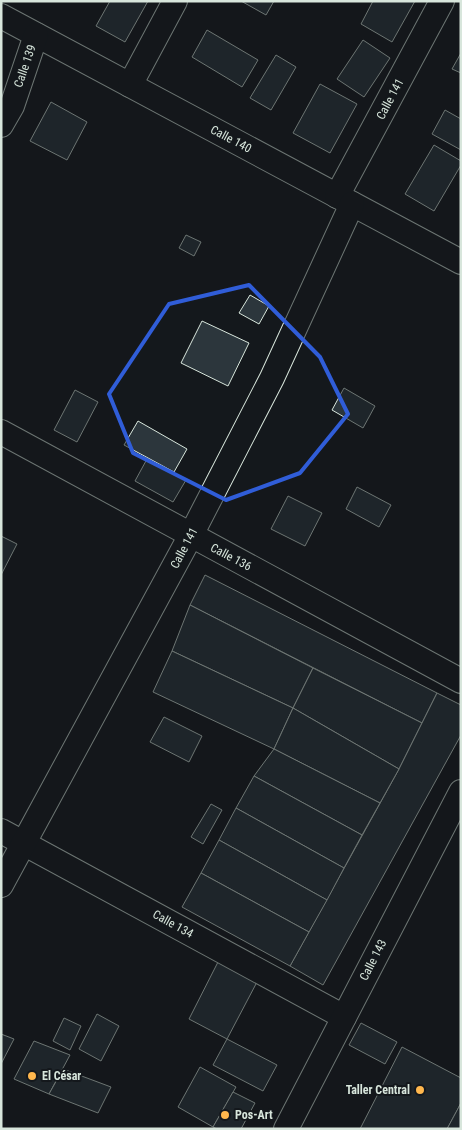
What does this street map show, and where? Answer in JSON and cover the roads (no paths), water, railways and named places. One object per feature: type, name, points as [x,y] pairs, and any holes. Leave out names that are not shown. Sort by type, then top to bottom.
[{"type":"street","points":[[130,85],[175,1]]},
{"type":"street","name":"Calle 141","points":[[1,886],[191,535],[272,378],[345,200],[442,1]]},
{"type":"street","name":"Calle 140","points":[[1,16],[461,262]]},
{"type":"street","name":"Calle 139","points":[[1,125],[12,106],[36,34]]},
{"type":"street","name":"Calle 136","points":[[1,432],[461,681]]},
{"type":"street","name":"Calle 143","points":[[286,1129],[461,792]]},
{"type":"street","name":"Calle 134","points":[[1,831],[344,1017]]},
{"type":"place","name":"El César","points":[[32,1076]]},
{"type":"place","name":"Taller Central","points":[[420,1090]]},
{"type":"place","name":"Pos-Art","points":[[225,1115]]}]
